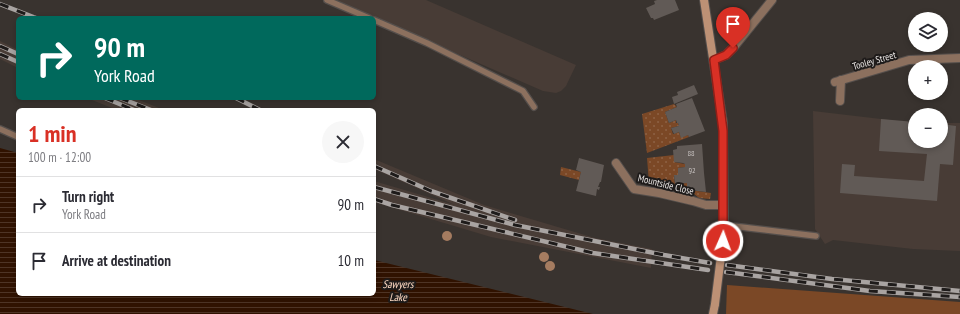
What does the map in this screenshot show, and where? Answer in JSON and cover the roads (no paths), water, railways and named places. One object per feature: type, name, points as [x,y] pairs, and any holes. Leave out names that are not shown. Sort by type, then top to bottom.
[{"type":"street","points":[[704,0],[714,60],[723,131],[723,244],[713,314]]},
{"type":"street","points":[[714,60],[726,55],[733,48],[772,0]]},
{"type":"street","name":"Tooley Street","points":[[840,101],[838,81],[909,60],[960,58]]},
{"type":"street","name":"Mountside Close","points":[[616,163],[634,189],[693,201],[706,206],[723,206]]},
{"type":"lane","points":[[327,0],[363,16]]},
{"type":"lane","points":[[376,21],[427,43],[523,91],[534,107]]},
{"type":"lane","points":[[0,129],[16,136]]},
{"type":"lane","points":[[724,225],[816,236]]},
{"type":"water","name":"Sawyers Lake","points":[[0,148],[16,152],[16,296],[376,296],[376,260],[593,314],[0,314]]},
{"type":"railway","points":[[0,4],[31,16]]},
{"type":"railway","points":[[0,46],[16,53]]},
{"type":"railway","points":[[0,54],[16,61]]},
{"type":"railway","points":[[110,100],[129,108]]},
{"type":"railway","points":[[125,100],[146,108]]},
{"type":"railway","points":[[240,100],[256,108]]},
{"type":"railway","points":[[376,167],[431,191],[515,220]]},
{"type":"railway","points":[[376,188],[515,225],[710,263]]},
{"type":"railway","points":[[376,200],[392,205],[593,253],[708,270]]},
{"type":"railway","points":[[727,265],[832,279],[960,291]]},
{"type":"railway","points":[[726,272],[870,291],[960,297]]}]
